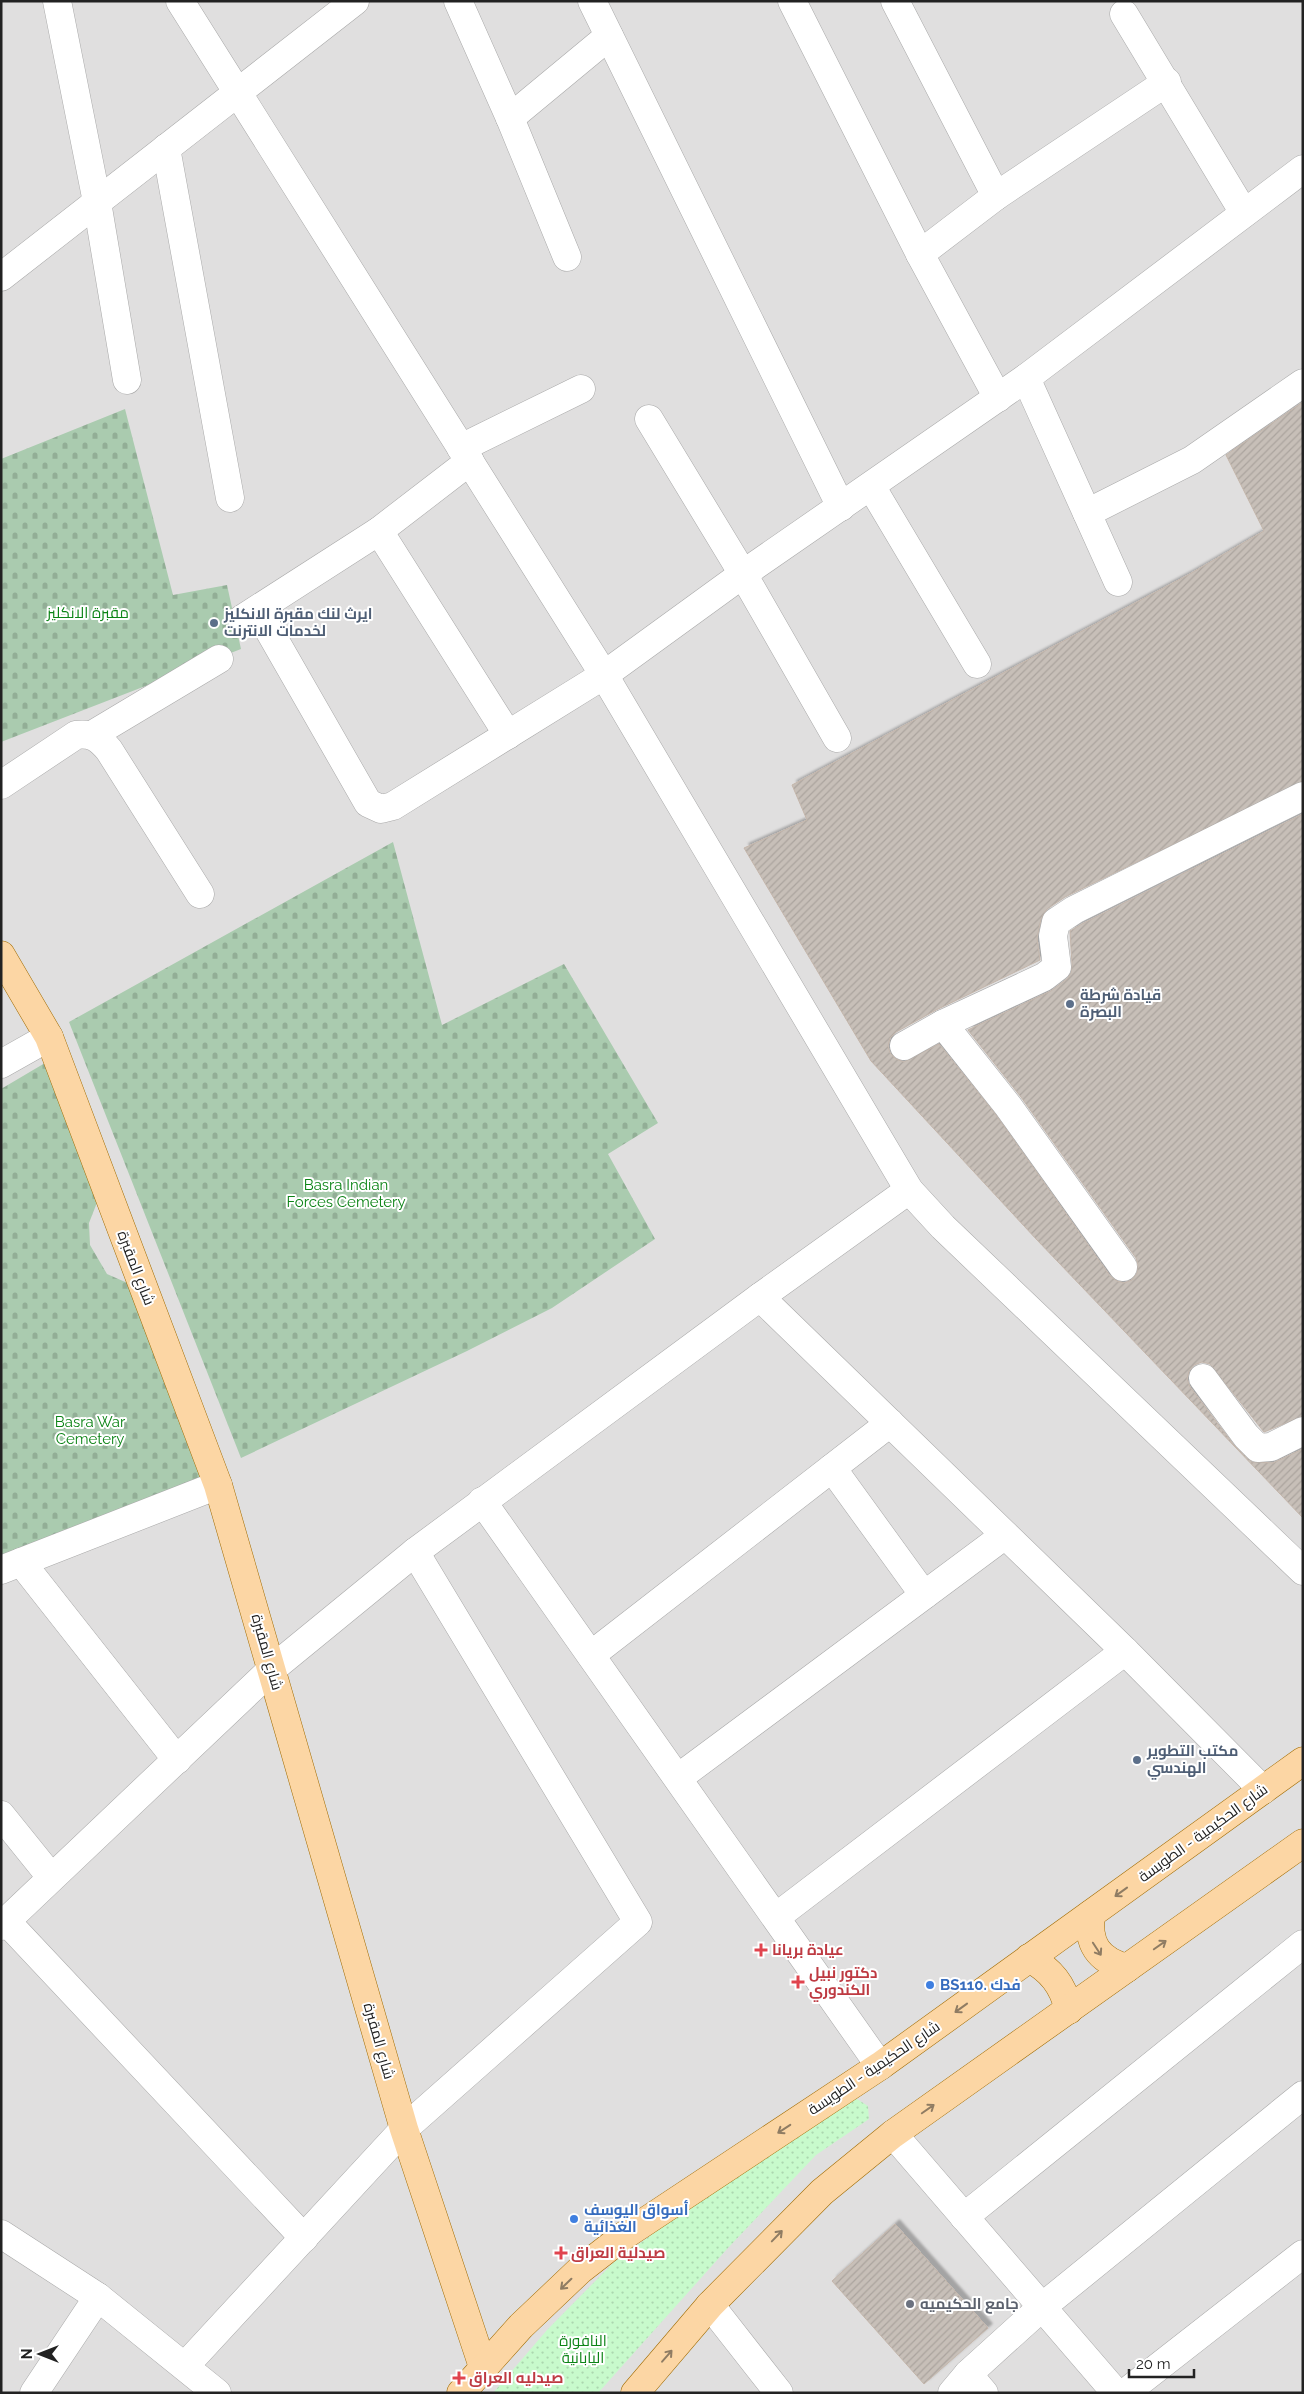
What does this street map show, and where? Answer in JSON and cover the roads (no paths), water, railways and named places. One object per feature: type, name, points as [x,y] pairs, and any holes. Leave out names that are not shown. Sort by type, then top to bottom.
[{"type":"main road","name":"شارع المقبرة","points":[[1,954],[49,1037],[218,1485],[404,2129],[483,2367]]},
{"type":"main road","name":"شارع الحكيمية - الطويسة","points":[[461,2393],[521,2326],[580,2270],[625,2235],[880,2066],[1303,1761]]},
{"type":"main road","points":[[635,2393],[710,2305],[822,2192],[893,2134],[1303,1844]]},
{"type":"main road","points":[[1091,1914],[1090,1932],[1096,1950],[1104,1959],[1127,1968]]},
{"type":"main road","points":[[1029,1958],[1044,1967],[1056,1979],[1062,1988],[1069,2010]]},
{"type":"street","points":[[57,1],[97,202],[127,380]]},
{"type":"street","points":[[180,1],[604,675],[909,1190],[943,1226],[1303,1571]]},
{"type":"street","points":[[1,277],[355,1]]},
{"type":"street","points":[[458,1],[510,118],[567,257]]},
{"type":"street","points":[[592,1],[841,506]]},
{"type":"street","points":[[792,1],[920,254],[998,398]]},
{"type":"street","points":[[895,1],[996,196]]},
{"type":"street","points":[[1124,14],[1167,82],[1244,213]]},
{"type":"street","points":[[510,118],[609,36]]},
{"type":"street","points":[[920,254],[996,196],[1167,82]]},
{"type":"street","points":[[166,148],[230,498]]},
{"type":"street","points":[[581,389],[466,455],[379,531],[250,615],[368,804],[381,809],[393,806],[604,675],[742,574],[1026,378],[1303,169]]},
{"type":"street","points":[[1026,378],[1118,582]]},
{"type":"street","points":[[1087,513],[1192,460],[1303,383]]},
{"type":"street","points":[[649,419],[837,738]]},
{"type":"street","points":[[871,486],[976,664]]},
{"type":"street","points":[[379,531],[508,735]]},
{"type":"street","points":[[92,735],[219,659]]},
{"type":"street","points":[[1,785],[76,735],[92,735],[101,740],[109,750],[200,894]]},
{"type":"street","points":[[904,1046],[943,1024],[1044,977],[1056,967],[1053,936],[1056,922],[1074,910],[1303,796]]},
{"type":"street","points":[[943,1024],[1008,1106],[1123,1267]]},
{"type":"street","points":[[1,1064],[49,1037]]},
{"type":"street","points":[[304,2238],[4,1924],[51,1877],[272,1669],[415,1552],[760,1297],[909,1190]]},
{"type":"street","points":[[760,1297],[1125,1650],[1263,1790]]},
{"type":"street","points":[[1203,1378],[1246,1436],[1258,1448],[1271,1447],[1303,1431]]},
{"type":"street","points":[[591,1655],[890,1423]]},
{"type":"street","points":[[832,1468],[924,1595]]},
{"type":"street","points":[[177,1760],[11,1566],[218,1485]]},
{"type":"street","points":[[482,1502],[880,2066]]},
{"type":"street","points":[[678,1778],[1005,1534]]},
{"type":"street","points":[[185,2366],[404,2129],[638,1922],[415,1552]]},
{"type":"street","points":[[776,1917],[1125,1650]]},
{"type":"street","points":[[1,1815],[51,1877]]},
{"type":"street","points":[[964,2217],[1303,1944]]},
{"type":"street","points":[[968,2386],[1042,2307],[1303,2095]]},
{"type":"street","points":[[893,2134],[1116,2393]]},
{"type":"street","points":[[1,2234],[98,2298],[217,2393]]},
{"type":"street","points":[[1125,2393],[1303,2254]]},
{"type":"street","points":[[34,2393],[98,2298]]},
{"type":"street","points":[[710,2305],[779,2393]]},
{"type":"place","name":"ايرث لنك مقبرة الانكليز لخدمات الانترنت","points":[[214,623]]},
{"type":"place","name":"قيادة شرطة البصرة","points":[[1070,1004]]},
{"type":"place","name":"مكتب التطوير الهندسي","points":[[1137,1760]]},
{"type":"place","name":"عيادة بريانا","points":[[761,1950]]},
{"type":"place","name":"دكتور نبيل الكندوري","points":[[798,1982]]},
{"type":"place","name":"BS110. فدك","points":[[930,1985]]},
{"type":"place","name":"أسواق اليوسف الغذائية","points":[[574,2219]]},
{"type":"place","name":"صيدلية العراق","points":[[561,2253]]},
{"type":"place","name":"جامع الحكيميه","points":[[910,2304]]},
{"type":"place","name":"صيدليه العراق","points":[[459,2378]]},
{"type":"park label","name":"مقبرة الانكليز","points":[[88,613]]},
{"type":"park label","name":"Basra Indian Forces Cemetery","points":[[346,1194]]},
{"type":"park label","name":"Basra War Cemetery","points":[[90,1430]]},
{"type":"park label","name":"النافورة اليابانية","points":[[583,2350]]}]
